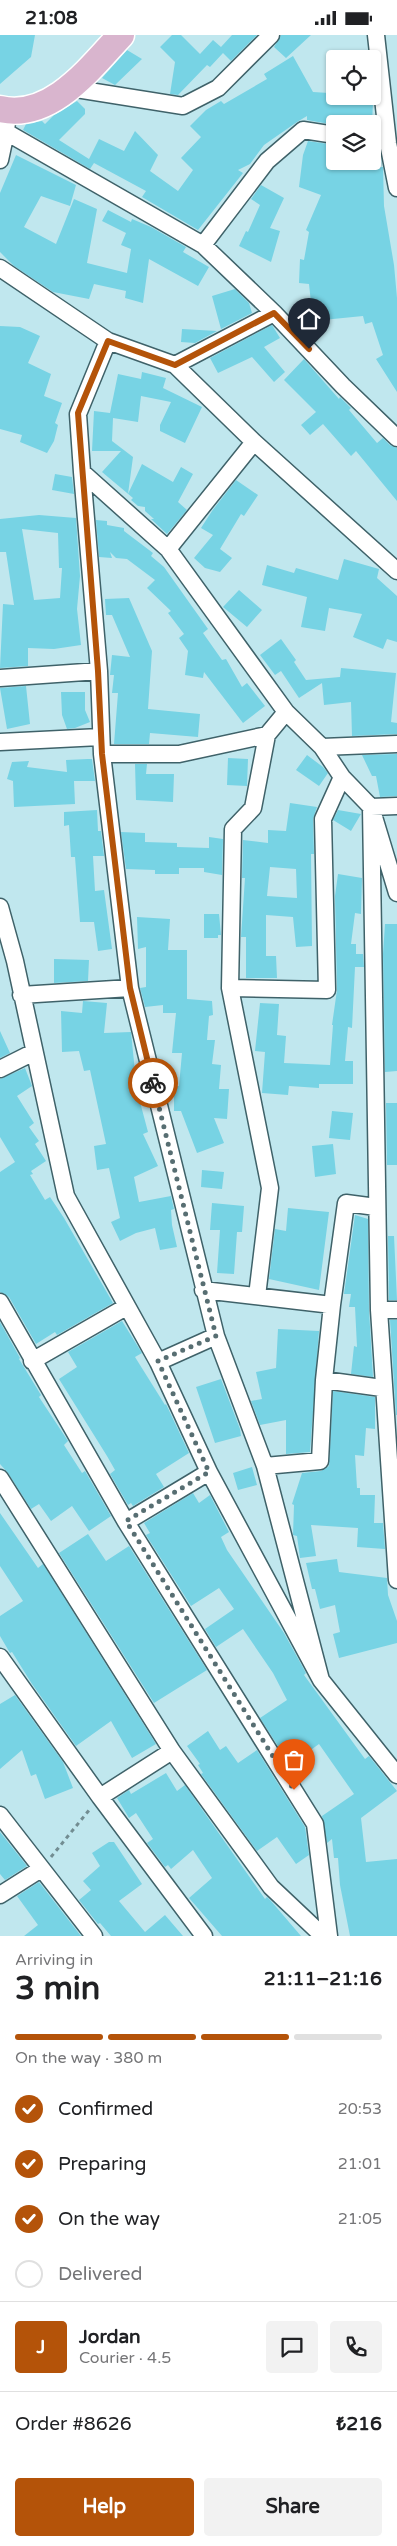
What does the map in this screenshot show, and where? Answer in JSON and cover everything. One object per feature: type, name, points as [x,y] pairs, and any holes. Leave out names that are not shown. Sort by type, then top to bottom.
[{"type":"main road","points":[[5,117],[63,73],[99,35]]},
{"type":"main road","points":[[5,117],[38,106],[70,88],[121,35]]},
{"type":"street","points":[[70,88],[183,106],[218,88],[270,35]]},
{"type":"street","points":[[376,35],[382,84],[381,115]]},
{"type":"street","points":[[382,84],[397,96]]},
{"type":"street","points":[[0,160],[5,117],[203,245],[274,313],[343,385],[397,437]]},
{"type":"street","points":[[203,245],[267,161],[303,130],[326,134]]},
{"type":"street","points":[[381,144],[397,188]]},
{"type":"street","points":[[0,268],[108,341],[175,365],[254,442],[397,571]]},
{"type":"street","points":[[175,365],[274,313]]},
{"type":"street","points":[[108,341],[78,413],[98,671],[100,737],[130,988],[203,1290],[216,1336],[265,1466],[321,1679]]},
{"type":"street","points":[[168,549],[254,442]]},
{"type":"street","points":[[82,472],[168,549],[286,712],[322,747],[342,777],[371,807],[397,893]]},
{"type":"street","points":[[0,678],[98,671]]},
{"type":"street","points":[[257,1296],[270,1188],[230,988],[233,829],[253,808],[268,735],[286,712]]},
{"type":"street","points":[[102,754],[179,755],[268,735]]},
{"type":"street","points":[[0,742],[100,737]]},
{"type":"street","points":[[322,747],[397,744]]},
{"type":"street","points":[[230,988],[327,989],[323,819],[342,777]]},
{"type":"street","points":[[371,807],[397,807]]},
{"type":"street","points":[[371,807],[379,1310],[382,1388],[394,1484],[397,1580]]},
{"type":"street","points":[[0,907],[7,964],[21,995],[66,1197],[158,1361],[209,1472],[321,1679],[397,1775]]},
{"type":"street","points":[[21,995],[130,988]]},
{"type":"street","points":[[0,1069],[34,1052]]},
{"type":"street","points":[[265,1466],[320,1461],[324,1380],[346,1203],[376,1207]]},
{"type":"street","points":[[203,1290],[332,1305]]},
{"type":"street","points":[[0,1302],[32,1361],[126,1521],[315,1824],[329,1936]]},
{"type":"street","points":[[32,1361],[126,1307]]},
{"type":"street","points":[[379,1310],[397,1310]]},
{"type":"street","points":[[158,1361],[216,1336]]},
{"type":"street","points":[[324,1380],[382,1388]]},
{"type":"street","points":[[126,1521],[209,1472]]},
{"type":"street","points":[[0,1477],[172,1751],[271,1887],[323,1936]]},
{"type":"street","points":[[0,1657],[100,1797],[204,1936]]},
{"type":"street","points":[[100,1797],[172,1751]]},
{"type":"street","points":[[0,1815],[94,1936]]},
{"type":"street","points":[[0,1895],[41,1869]]},
{"type":"path","points":[[41,1869],[100,1797]]},
{"type":"building","points":[[0,35],[35,35],[31,57],[0,84]]},
{"type":"building","points":[[172,35],[181,35],[200,54],[213,40],[221,47],[232,35],[257,35],[231,61],[223,53],[210,67],[207,65],[178,95],[170,94],[175,62],[160,47]]},
{"type":"building","points":[[281,35],[311,35],[286,58],[274,47]]},
{"type":"building","points":[[127,50],[142,59],[115,85],[102,78]]},
{"type":"building","points":[[293,56],[313,92],[326,93],[326,105],[373,105],[372,115],[326,115],[326,123],[307,120],[307,116],[297,122],[264,145],[250,164],[238,170],[243,173],[198,230],[142,197],[146,191],[94,163],[90,169],[23,130],[26,124],[42,121],[45,124],[54,115],[77,101],[85,109],[85,114],[59,140],[89,159],[99,139],[124,151],[135,131],[158,155],[150,171],[178,191],[193,170],[181,158],[201,137],[190,126],[206,110],[221,101],[224,104],[267,79],[264,74]]},
{"type":"building","points":[[308,141],[326,144],[326,170],[381,170],[381,167],[383,167],[384,206],[394,265],[397,298],[397,392],[376,359],[383,355],[372,322],[365,324],[363,316],[313,321],[309,284],[299,283],[300,259],[304,260],[309,232],[306,230],[321,195],[299,187],[303,155]]},
{"type":"building","points":[[16,155],[76,185],[70,206],[41,196],[24,227],[56,244],[74,199],[97,209],[87,263],[127,273],[131,249],[121,245],[126,233],[102,221],[108,210],[131,222],[132,219],[151,227],[186,247],[183,252],[209,267],[198,286],[149,259],[143,303],[125,298],[126,291],[94,284],[89,299],[53,292],[14,266],[0,252],[0,193]]},
{"type":"building","points":[[261,185],[284,198],[270,228],[280,231],[271,262],[239,246],[246,231],[248,232],[260,205],[251,199]]},
{"type":"building","points":[[235,289],[249,303],[252,313],[221,329],[212,296]]},
{"type":"building","points":[[272,325],[280,338],[264,347],[285,372],[274,382],[252,357],[218,373],[210,358]]},
{"type":"building","points":[[0,326],[20,327],[40,336],[28,363],[51,374],[44,396],[62,403],[55,423],[58,425],[54,441],[47,453],[20,442],[22,435],[0,429]]},
{"type":"building","points":[[182,329],[217,331],[195,343],[181,342]]},
{"type":"building","points":[[304,359],[339,399],[340,397],[351,408],[349,410],[377,443],[383,438],[390,445],[397,448],[397,501],[356,451],[351,456],[323,424],[310,435],[301,425],[316,412],[284,380]]},
{"type":"building","points":[[142,372],[166,378],[163,388],[202,407],[185,443],[160,431],[160,425],[171,402],[141,396],[138,422],[113,418],[112,441],[133,457],[128,494],[102,472],[121,451],[92,451],[94,411],[110,413],[118,374],[141,379]]},
{"type":"building","points":[[142,464],[173,482],[181,467],[193,474],[178,502],[187,510],[167,534],[151,519],[154,519],[145,511],[145,507],[138,506],[131,500],[133,498],[128,494]]},
{"type":"building","points":[[55,474],[72,477],[74,494],[52,490]]},
{"type":"building","points":[[236,480],[258,495],[244,516],[241,514],[220,549],[232,558],[220,572],[205,568],[194,558],[213,535],[201,528]]},
{"type":"building","points":[[39,515],[76,518],[80,576],[77,609],[81,645],[54,649],[28,648],[28,666],[0,668],[3,604],[14,605],[6,552],[0,552],[0,519]],"holes":[[[22,529],[58,533],[59,568],[62,568],[60,598],[34,600]]]},
{"type":"building","points":[[96,520],[107,521],[107,525],[124,528],[124,531],[153,553],[151,556],[164,567],[208,629],[203,633],[222,660],[226,659],[242,687],[247,683],[265,706],[243,723],[204,672],[203,678],[185,675],[188,651],[179,638],[184,634],[168,613],[171,611],[147,588],[155,580],[127,559],[116,558],[110,552],[112,558],[99,557]]},
{"type":"building","points":[[344,559],[379,569],[377,578],[397,596],[397,642],[387,639],[383,649],[353,637],[362,614],[329,608],[325,631],[301,627],[307,597],[262,585],[267,565],[294,573],[296,568],[338,580]]},
{"type":"building","points":[[239,590],[262,610],[247,627],[223,607]]},
{"type":"building","points":[[129,598],[152,651],[148,709],[200,714],[198,737],[150,733],[149,744],[114,744],[118,693],[112,693],[114,675],[110,675],[112,655],[130,657],[112,615],[106,615],[105,599]]},
{"type":"building","points":[[281,639],[296,660],[294,662],[306,680],[340,677],[341,668],[396,673],[391,722],[397,723],[397,734],[352,736],[351,702],[324,705],[322,683],[299,698],[281,671],[275,675],[260,655]]},
{"type":"building","points":[[26,686],[30,724],[7,729],[0,688]]},
{"type":"building","points":[[61,692],[85,692],[85,710],[90,722],[67,729],[62,715]]},
{"type":"building","points":[[397,754],[397,796],[380,797],[376,776],[372,776],[362,755]]},
{"type":"building","points":[[307,755],[328,773],[319,786],[296,770]]},
{"type":"building","points":[[228,758],[248,759],[247,786],[227,785]]},
{"type":"building","points":[[92,759],[95,781],[74,781],[75,804],[14,807],[13,781],[7,779],[12,762],[29,761],[27,767],[67,772],[66,760]]},
{"type":"building","points":[[135,764],[147,764],[146,774],[174,774],[173,802],[136,800]]},
{"type":"building","points":[[290,803],[317,807],[313,819],[314,854],[311,854],[312,946],[296,947],[293,917],[266,915],[266,956],[276,956],[277,978],[246,978],[246,937],[241,937],[245,878],[242,878],[243,840],[268,843],[268,830],[286,831]],"holes":[[[270,867],[296,869],[297,898],[267,896]]]},
{"type":"building","points":[[97,810],[98,831],[101,831],[104,856],[93,856],[95,891],[104,890],[112,949],[98,951],[94,922],[80,922],[75,857],[71,857],[69,825],[64,826],[64,812]]},
{"type":"building","points":[[338,810],[361,814],[351,831],[333,820]]},
{"type":"building","points":[[121,832],[145,833],[145,842],[177,843],[177,847],[209,848],[209,837],[223,839],[222,875],[204,872],[204,868],[179,868],[179,874],[155,874],[155,870],[126,869]]},
{"type":"building","points":[[338,874],[362,878],[361,914],[355,913],[351,944],[356,944],[356,954],[363,954],[364,967],[355,967],[352,1028],[348,1027],[345,1061],[353,1061],[353,1084],[319,1084],[319,1088],[289,1086],[288,1095],[262,1093],[265,1052],[255,1051],[260,1003],[279,1004],[277,1035],[286,1036],[284,1063],[330,1065],[332,1025],[337,990],[335,896]]},
{"type":"building","points":[[204,914],[219,914],[221,935],[218,935],[218,938],[204,938]]},
{"type":"building","points":[[137,917],[170,919],[168,950],[187,950],[187,999],[212,1001],[213,1015],[209,1016],[207,1040],[215,1040],[212,1064],[221,1065],[219,1089],[229,1089],[227,1119],[214,1118],[224,1143],[197,1153],[181,1111],[174,1111],[174,1086],[179,1086],[182,1053],[172,1053],[176,1013],[163,1013],[163,1005],[145,1007],[140,988],[146,987],[146,947],[138,949]]},
{"type":"building","points":[[385,924],[397,924],[397,1071],[385,1072],[383,954]]},
{"type":"building","points":[[54,959],[89,960],[88,981],[54,983]]},
{"type":"building","points":[[83,1001],[107,1003],[104,1033],[131,1032],[138,1102],[140,1102],[148,1132],[143,1134],[158,1166],[134,1177],[139,1202],[171,1196],[174,1209],[171,1210],[172,1225],[177,1247],[160,1250],[155,1228],[136,1233],[120,1241],[111,1222],[120,1218],[109,1168],[97,1170],[94,1146],[106,1144],[90,1070],[84,1071],[79,1051],[62,1052],[61,1011],[82,1013]]},
{"type":"building","points":[[0,1031],[10,1053],[0,1058]]},
{"type":"building","points":[[25,1068],[32,1086],[17,1096],[34,1123],[29,1127],[39,1141],[35,1144],[46,1161],[31,1171],[33,1174],[30,1175],[45,1200],[50,1197],[64,1218],[113,1303],[57,1335],[55,1332],[36,1344],[9,1297],[0,1292],[0,1172],[15,1162],[0,1137],[0,1079]]},
{"type":"building","points":[[386,1103],[397,1103],[397,1165],[387,1165]]},
{"type":"building","points":[[332,1111],[353,1113],[350,1140],[329,1138]]},
{"type":"building","points":[[333,1144],[336,1174],[315,1177],[312,1146]]},
{"type":"building","points":[[202,1170],[224,1172],[222,1189],[201,1187]]},
{"type":"building","points":[[212,1203],[244,1206],[242,1232],[237,1232],[234,1274],[217,1273],[220,1230],[210,1230]]},
{"type":"building","points":[[288,1208],[329,1212],[319,1290],[269,1279],[275,1229],[286,1231]]},
{"type":"building","points":[[355,1215],[368,1219],[369,1310],[373,1377],[351,1374],[354,1346],[357,1347],[355,1307],[349,1307],[351,1294],[344,1294]]},
{"type":"building","points":[[388,1236],[394,1236],[397,1300],[389,1300]]},
{"type":"building","points":[[390,1320],[397,1320],[397,1415],[396,1415]]},
{"type":"building","points":[[122,1321],[142,1353],[135,1357],[166,1404],[189,1453],[156,1474],[164,1487],[133,1506],[131,1503],[128,1505],[110,1474],[115,1470],[59,1379],[77,1367],[68,1352]]},
{"type":"building","points":[[0,1322],[19,1359],[41,1395],[39,1397],[68,1441],[64,1445],[82,1473],[85,1471],[111,1516],[89,1531],[72,1506],[51,1521],[39,1504],[31,1509],[0,1464]]},
{"type":"building","points":[[278,1329],[319,1331],[310,1452],[286,1454],[286,1420],[260,1425],[251,1401],[262,1399],[256,1372],[276,1368]]},
{"type":"building","points":[[221,1379],[241,1436],[215,1443],[196,1387]]},
{"type":"building","points":[[333,1391],[375,1397],[375,1429],[366,1428],[364,1456],[355,1455],[357,1488],[360,1488],[360,1495],[375,1495],[374,1523],[383,1523],[385,1549],[357,1547],[358,1528],[311,1525],[316,1556],[300,1558],[297,1536],[293,1535],[294,1505],[292,1504],[302,1473],[321,1471],[329,1466]]},
{"type":"building","points":[[252,1467],[257,1485],[238,1490],[233,1473]]},
{"type":"building","points":[[193,1493],[199,1503],[210,1495],[229,1532],[221,1537],[227,1550],[284,1633],[306,1673],[304,1675],[365,1759],[369,1756],[397,1791],[361,1818],[366,1862],[397,1859],[397,1936],[350,1936],[340,1885],[338,1858],[334,1858],[332,1839],[327,1843],[322,1816],[354,1794],[319,1744],[290,1765],[260,1718],[287,1700],[273,1673],[243,1629],[216,1647],[205,1629],[234,1609],[219,1588],[191,1606],[146,1535],[150,1533],[144,1523]]},
{"type":"building","points":[[0,1513],[38,1568],[43,1564],[156,1744],[132,1758],[111,1721],[76,1746],[12,1652],[10,1653],[0,1636],[0,1616],[23,1601],[0,1566]]},
{"type":"building","points":[[88,1534],[106,1561],[129,1546],[207,1670],[154,1703],[59,1553]]},
{"type":"building","points":[[337,1559],[339,1572],[387,1578],[388,1595],[397,1621],[397,1643],[339,1658],[333,1634],[340,1632],[335,1605],[320,1609],[315,1589],[312,1589],[306,1563]]},
{"type":"building","points":[[15,1695],[63,1762],[73,1788],[45,1799],[36,1774],[31,1776],[22,1750],[0,1769],[0,1704]]},
{"type":"building","points":[[208,1731],[220,1750],[226,1746],[238,1763],[257,1750],[305,1827],[309,1855],[296,1864],[277,1837],[257,1851],[201,1774],[203,1773],[198,1765],[200,1764],[187,1746]]},
{"type":"building","points":[[166,1773],[177,1791],[185,1785],[265,1899],[267,1897],[271,1901],[301,1936],[222,1936],[189,1898],[212,1878],[193,1850],[171,1869],[168,1865],[165,1867],[147,1843],[153,1839],[136,1813],[129,1818],[117,1798],[129,1790],[131,1794]]},
{"type":"building","points":[[0,1832],[27,1866],[5,1880],[0,1874]]},
{"type":"building","points":[[109,1842],[114,1842],[142,1884],[119,1901],[145,1932],[165,1915],[183,1936],[111,1936],[100,1923],[98,1924],[79,1900],[91,1890],[83,1881],[100,1866],[92,1853]]},
{"type":"building","points":[[39,1882],[81,1936],[24,1936],[38,1925],[17,1896]]},
{"type":"way so far","points":[[153,1083],[216,1336],[158,1361],[209,1472],[126,1521],[294,1790]]},
{"type":"route","points":[[153,1083],[130,988],[100,737],[98,671],[78,413],[108,341],[175,365],[274,313],[309,349]]}]
